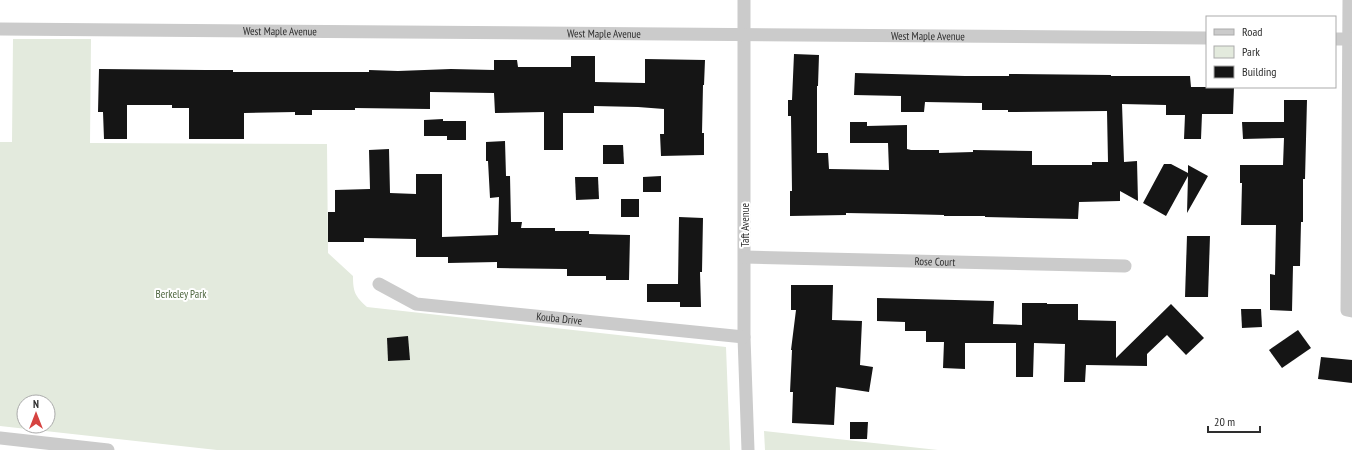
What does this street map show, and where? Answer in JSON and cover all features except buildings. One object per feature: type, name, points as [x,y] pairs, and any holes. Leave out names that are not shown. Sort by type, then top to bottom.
[{"type":"street","name":"Taft Avenue","points":[[744,0],[744,337],[748,450]]},
{"type":"street","points":[[1349,0],[1350,311]]},
{"type":"street","name":"West Maple Avenue","points":[[0,29],[1206,38]]},
{"type":"street","points":[[1336,39],[1349,39]]},
{"type":"street","name":"Rose Court","points":[[744,257],[1125,266]]},
{"type":"street","name":"Kouba Drive","points":[[379,284],[416,304],[744,337]]},
{"type":"street","points":[[0,438],[108,450]]},
{"type":"green space","name":"Berkeley Park","points":[[13,39],[91,39],[90,143],[327,144],[328,253],[353,276],[356,293],[367,307],[726,347],[730,450],[217,450],[56,432],[56,394],[16,394],[16,428],[0,426],[0,142],[12,142]]},
{"type":"green space","points":[[764,431],[938,450],[765,450]]}]
